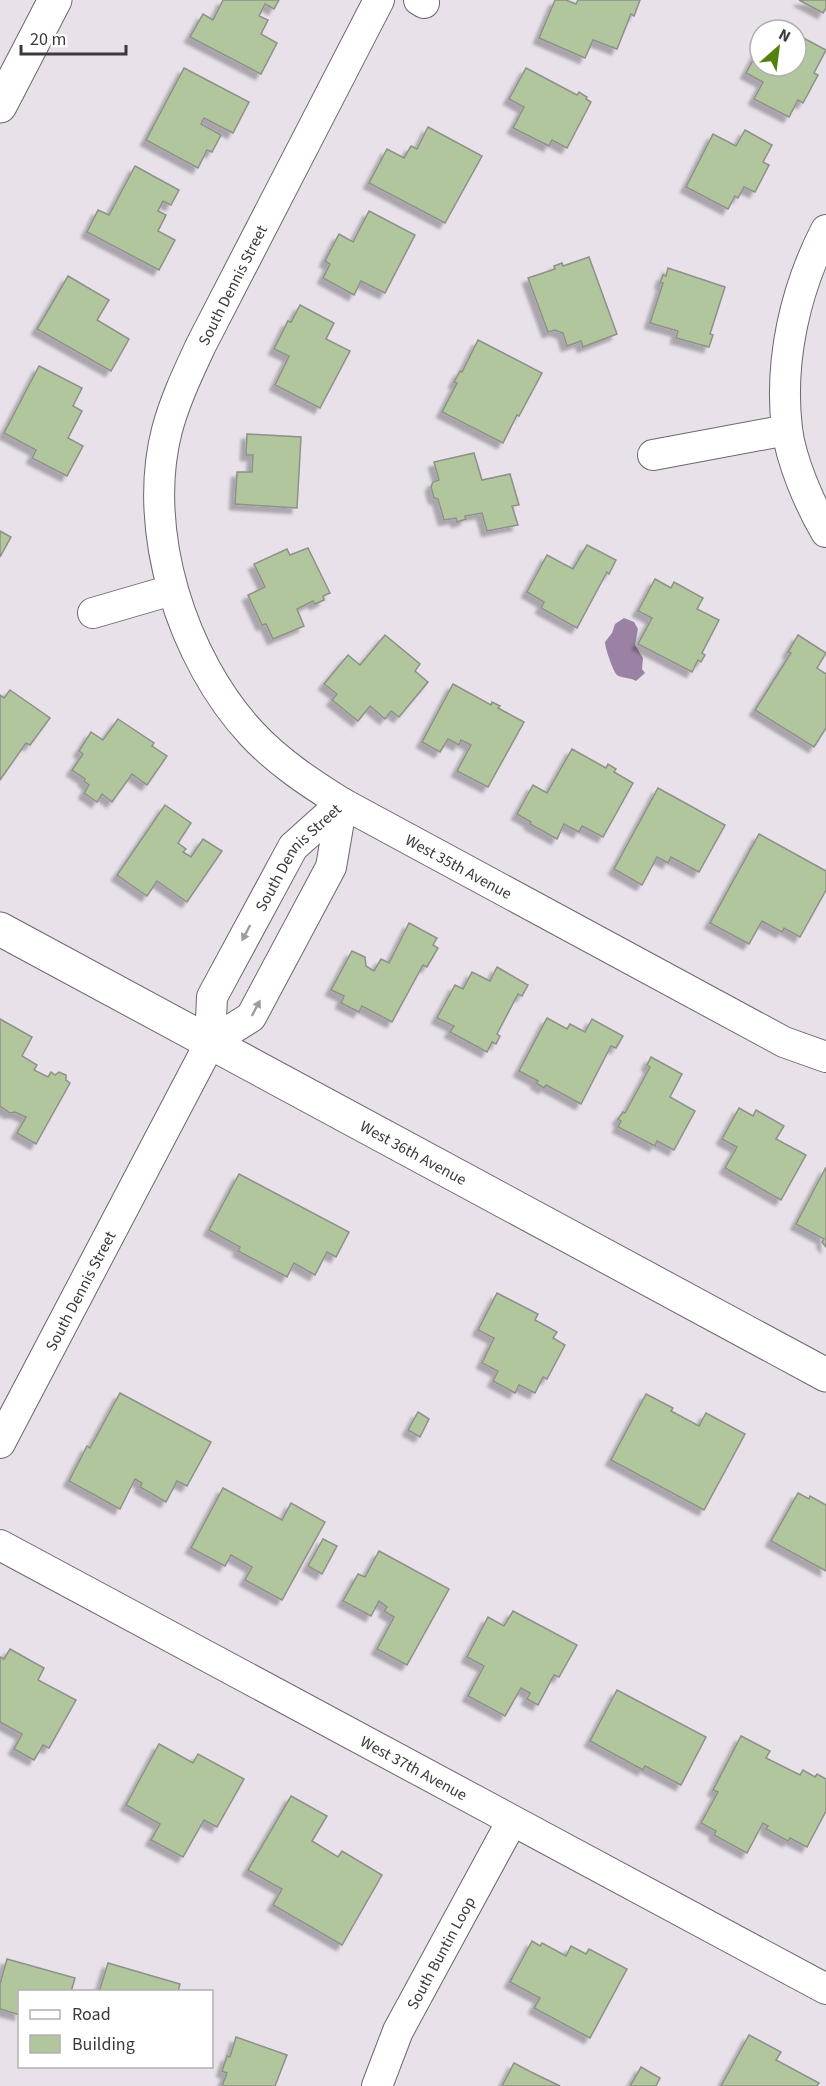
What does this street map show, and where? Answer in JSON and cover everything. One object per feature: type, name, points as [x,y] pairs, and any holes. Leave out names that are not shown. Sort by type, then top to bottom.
[{"type":"street","points":[[0,106],[55,0]]},
{"type":"street","name":"South Dennis Street","points":[[172,590],[161,531],[159,498],[161,464],[167,430],[181,388],[379,0]]},
{"type":"street","points":[[826,230],[816,249],[797,301],[789,337],[786,375],[787,430],[813,510],[826,532]]},
{"type":"street","points":[[653,455],[787,430]]},
{"type":"street","points":[[93,613],[172,590]]},
{"type":"street","name":"West 35th Avenue","points":[[172,590],[194,646],[216,688],[252,734],[300,777],[342,803],[784,1042],[826,1057]]},
{"type":"street","name":"South Dennis Street","points":[[210,1043],[251,1017],[331,867],[342,803]]},
{"type":"street","name":"South Dennis Street","points":[[0,1443],[210,1043],[212,997],[293,847],[342,803]]},
{"type":"street","name":"West 36th Avenue","points":[[0,929],[826,1375]]},
{"type":"street","name":"West 37th Avenue","points":[[0,1545],[826,1989]]},
{"type":"street","name":"South Buntin Loop","points":[[377,2086],[398,2031],[512,1821]]},
{"type":"shaded area","points":[[624,618],[634,622],[638,629],[635,645],[643,658],[642,669],[645,673],[636,681],[617,675],[605,645],[615,624]]},
{"type":"building","points":[[223,0],[279,0],[274,9],[265,4],[259,16],[268,20],[261,34],[277,43],[261,74],[190,37],[203,14],[213,20]]},
{"type":"building","points":[[555,0],[566,0],[576,4],[578,0],[640,0],[634,16],[631,14],[617,49],[593,40],[585,58],[539,38]]},
{"type":"building","points":[[799,0],[826,0],[826,8],[823,13]]},
{"type":"building","points":[[808,40],[826,50],[814,73],[818,75],[803,103],[798,100],[789,117],[754,99],[763,82],[755,78],[808,78]]},
{"type":"building","points":[[184,68],[249,102],[233,133],[204,118],[201,124],[221,135],[212,152],[207,150],[198,168],[146,140]]},
{"type":"building","points":[[526,68],[577,95],[579,92],[591,102],[567,148],[552,140],[549,146],[513,128],[524,107],[509,99]]},
{"type":"building","points":[[428,127],[482,156],[445,223],[369,183],[387,149],[404,158],[411,146],[417,149]]},
{"type":"building","points":[[745,130],[772,145],[763,162],[769,165],[755,192],[744,187],[738,198],[735,196],[728,209],[686,187],[713,134],[736,146]]},
{"type":"building","points":[[135,166],[179,190],[171,205],[163,201],[158,211],[166,215],[158,231],[175,240],[159,270],[87,232],[98,210],[109,215]]},
{"type":"building","points":[[369,211],[415,235],[385,293],[361,281],[354,295],[323,278],[330,264],[325,261],[339,234],[353,242]]},
{"type":"building","points":[[589,257],[617,334],[583,347],[581,341],[567,346],[563,333],[555,330],[548,332],[528,278],[555,269],[554,266],[562,263],[563,266]]},
{"type":"building","points":[[668,268],[725,287],[710,334],[713,335],[709,347],[676,338],[678,331],[650,323],[663,283],[660,283],[663,275],[666,276]]},
{"type":"building","points":[[68,276],[109,300],[97,320],[129,339],[111,371],[37,329]]},
{"type":"building","points":[[300,305],[334,323],[326,339],[350,351],[320,408],[275,385],[289,356],[274,349],[288,321],[291,322]]},
{"type":"building","points":[[478,340],[542,373],[503,443],[442,412],[457,383],[454,382],[460,371],[462,372]]},
{"type":"building","points":[[39,366],[82,388],[73,406],[82,411],[68,438],[83,446],[67,476],[32,458],[36,450],[4,433]]},
{"type":"building","points":[[247,434],[301,437],[297,508],[235,504],[237,472],[252,472],[253,455],[246,455]]},
{"type":"building","points":[[474,453],[482,480],[510,474],[519,505],[512,506],[518,525],[487,531],[482,513],[465,516],[466,519],[457,522],[456,518],[444,520],[438,499],[434,498],[431,487],[433,482],[439,480],[434,462]]},
{"type":"building","points":[[0,531],[11,537],[0,557]]},
{"type":"building","points":[[587,545],[616,560],[609,574],[607,572],[577,628],[541,608],[544,602],[527,592],[547,555],[573,569]]},
{"type":"building","points":[[308,548],[330,593],[323,596],[324,600],[315,604],[313,601],[297,609],[304,626],[273,639],[266,624],[262,625],[248,595],[265,587],[254,564],[287,549],[290,555]]},
{"type":"building","points":[[655,579],[671,588],[674,582],[703,598],[697,609],[719,620],[702,653],[705,655],[701,662],[698,660],[692,672],[638,644],[652,618],[638,611]]},
{"type":"building","points":[[385,635],[420,664],[415,671],[428,682],[399,717],[391,711],[385,719],[370,706],[358,721],[332,700],[337,694],[324,684],[348,655],[360,665]]},
{"type":"building","points":[[798,635],[826,653],[817,668],[826,674],[826,728],[814,747],[755,710],[791,653],[788,652]]},
{"type":"building","points":[[453,684],[491,705],[492,702],[500,706],[498,708],[524,722],[488,787],[457,771],[471,745],[461,740],[459,745],[448,739],[440,752],[422,742]]},
{"type":"building","points":[[10,690],[50,718],[30,745],[26,743],[0,780],[0,695],[4,698]]},
{"type":"building","points":[[118,719],[154,743],[152,746],[167,756],[147,785],[132,774],[112,802],[102,794],[97,802],[84,793],[89,785],[84,781],[85,779],[72,770],[83,754],[79,751],[91,732],[103,740]]},
{"type":"building","points":[[572,749],[606,768],[608,764],[616,769],[614,772],[633,783],[603,837],[582,826],[579,832],[564,824],[557,839],[517,814],[533,785],[547,793]]},
{"type":"building","points":[[658,788],[725,825],[699,872],[671,857],[668,863],[657,857],[642,885],[614,869]]},
{"type":"building","points":[[165,805],[191,823],[178,843],[186,849],[183,852],[191,857],[203,839],[222,851],[187,902],[157,881],[147,896],[117,875]]},
{"type":"building","points":[[759,834],[826,871],[826,890],[800,937],[784,928],[782,932],[762,921],[749,944],[710,923]]},
{"type":"building","points":[[409,923],[437,938],[433,945],[438,948],[427,967],[423,965],[392,1022],[362,1006],[359,1012],[341,1003],[344,996],[331,990],[352,951],[365,957],[366,966],[374,971],[381,959],[389,963]]},
{"type":"building","points":[[497,967],[528,985],[522,996],[518,994],[497,1034],[500,1036],[496,1044],[492,1042],[487,1052],[450,1032],[454,1026],[437,1018],[455,985],[463,989],[472,972],[490,981]]},
{"type":"building","points":[[547,1018],[567,1029],[570,1024],[585,1032],[592,1019],[623,1036],[616,1048],[611,1046],[581,1104],[546,1085],[544,1088],[536,1083],[538,1081],[519,1071]]},
{"type":"building","points":[[0,1019],[32,1037],[22,1056],[37,1065],[34,1070],[48,1077],[51,1072],[55,1075],[59,1072],[66,1075],[66,1080],[70,1083],[36,1144],[17,1133],[26,1117],[15,1112],[10,1113],[0,1106]]},
{"type":"building","points":[[651,1057],[682,1074],[670,1097],[695,1111],[674,1150],[657,1141],[655,1146],[618,1127],[621,1121],[618,1119],[623,1112],[625,1113],[650,1067],[647,1065]]},
{"type":"building","points":[[739,1108],[753,1116],[756,1110],[784,1126],[776,1139],[806,1155],[781,1200],[725,1168],[737,1147],[722,1139]]},
{"type":"building","points":[[826,1167],[826,1247],[822,1242],[824,1239],[796,1224]]},
{"type":"building","points":[[239,1174],[349,1232],[336,1257],[327,1252],[315,1275],[294,1263],[287,1277],[238,1251],[240,1247],[209,1230]]},
{"type":"building","points":[[497,1293],[538,1314],[535,1320],[557,1332],[553,1338],[565,1345],[547,1379],[543,1377],[535,1393],[519,1385],[515,1393],[493,1381],[498,1371],[482,1363],[494,1338],[478,1330]]},
{"type":"building","points":[[120,1393],[211,1442],[187,1486],[177,1481],[166,1502],[140,1487],[142,1483],[135,1479],[120,1509],[69,1481],[87,1446],[90,1448]]},
{"type":"building","points":[[646,1394],[673,1408],[671,1411],[699,1426],[706,1413],[745,1434],[704,1510],[611,1460]]},
{"type":"building","points":[[418,1412],[429,1419],[420,1437],[408,1430]]},
{"type":"building","points":[[223,1488],[282,1520],[291,1503],[325,1522],[282,1600],[245,1580],[252,1567],[231,1555],[225,1566],[191,1548]]},
{"type":"building","points":[[798,1493],[809,1499],[810,1496],[826,1505],[826,1571],[771,1541]]},
{"type":"building","points":[[323,1539],[337,1546],[322,1574],[308,1566]]},
{"type":"building","points":[[379,1551],[449,1589],[407,1665],[377,1649],[394,1617],[384,1611],[387,1607],[379,1601],[371,1616],[343,1601],[358,1574],[365,1577]]},
{"type":"building","points":[[513,1611],[577,1645],[559,1677],[554,1675],[538,1705],[527,1699],[530,1693],[521,1688],[505,1716],[468,1696],[484,1666],[467,1657],[488,1617],[504,1626]]},
{"type":"building","points":[[10,1649],[44,1668],[38,1680],[76,1700],[49,1748],[43,1745],[34,1760],[14,1749],[22,1734],[0,1722],[0,1657],[4,1659]]},
{"type":"building","points":[[617,1690],[706,1737],[681,1785],[645,1766],[643,1770],[590,1741]]},
{"type":"building","points":[[741,1736],[770,1751],[766,1758],[800,1775],[803,1770],[815,1777],[817,1774],[826,1779],[826,1811],[807,1847],[790,1838],[788,1841],[766,1829],[768,1826],[763,1823],[747,1853],[714,1835],[716,1831],[701,1823],[718,1792],[713,1790]]},
{"type":"building","points":[[159,1744],[193,1763],[198,1754],[244,1779],[217,1827],[204,1820],[183,1857],[151,1840],[160,1824],[126,1805]]},
{"type":"building","points":[[291,1796],[327,1816],[312,1841],[338,1857],[342,1851],[382,1875],[342,1945],[273,1905],[282,1889],[248,1870]]},
{"type":"building","points":[[532,1941],[540,1946],[542,1943],[566,1956],[571,1946],[586,1954],[589,1949],[627,1969],[590,2038],[534,2008],[540,1998],[510,1982]]},
{"type":"building","points":[[7,1959],[75,1978],[72,1990],[18,1990],[18,2014],[0,2009],[0,1984]]},
{"type":"building","points":[[108,1963],[180,1984],[178,1990],[100,1990]]},
{"type":"building","points":[[749,2035],[781,2052],[776,2060],[819,2083],[817,2086],[721,2086]]},
{"type":"building","points":[[236,2037],[287,2055],[275,2086],[222,2086],[227,2073],[222,2071],[227,2056],[230,2057]]},
{"type":"building","points":[[514,2063],[531,2072],[560,2086],[502,2086]]},
{"type":"building","points":[[641,2067],[660,2078],[656,2086],[630,2086]]}]
